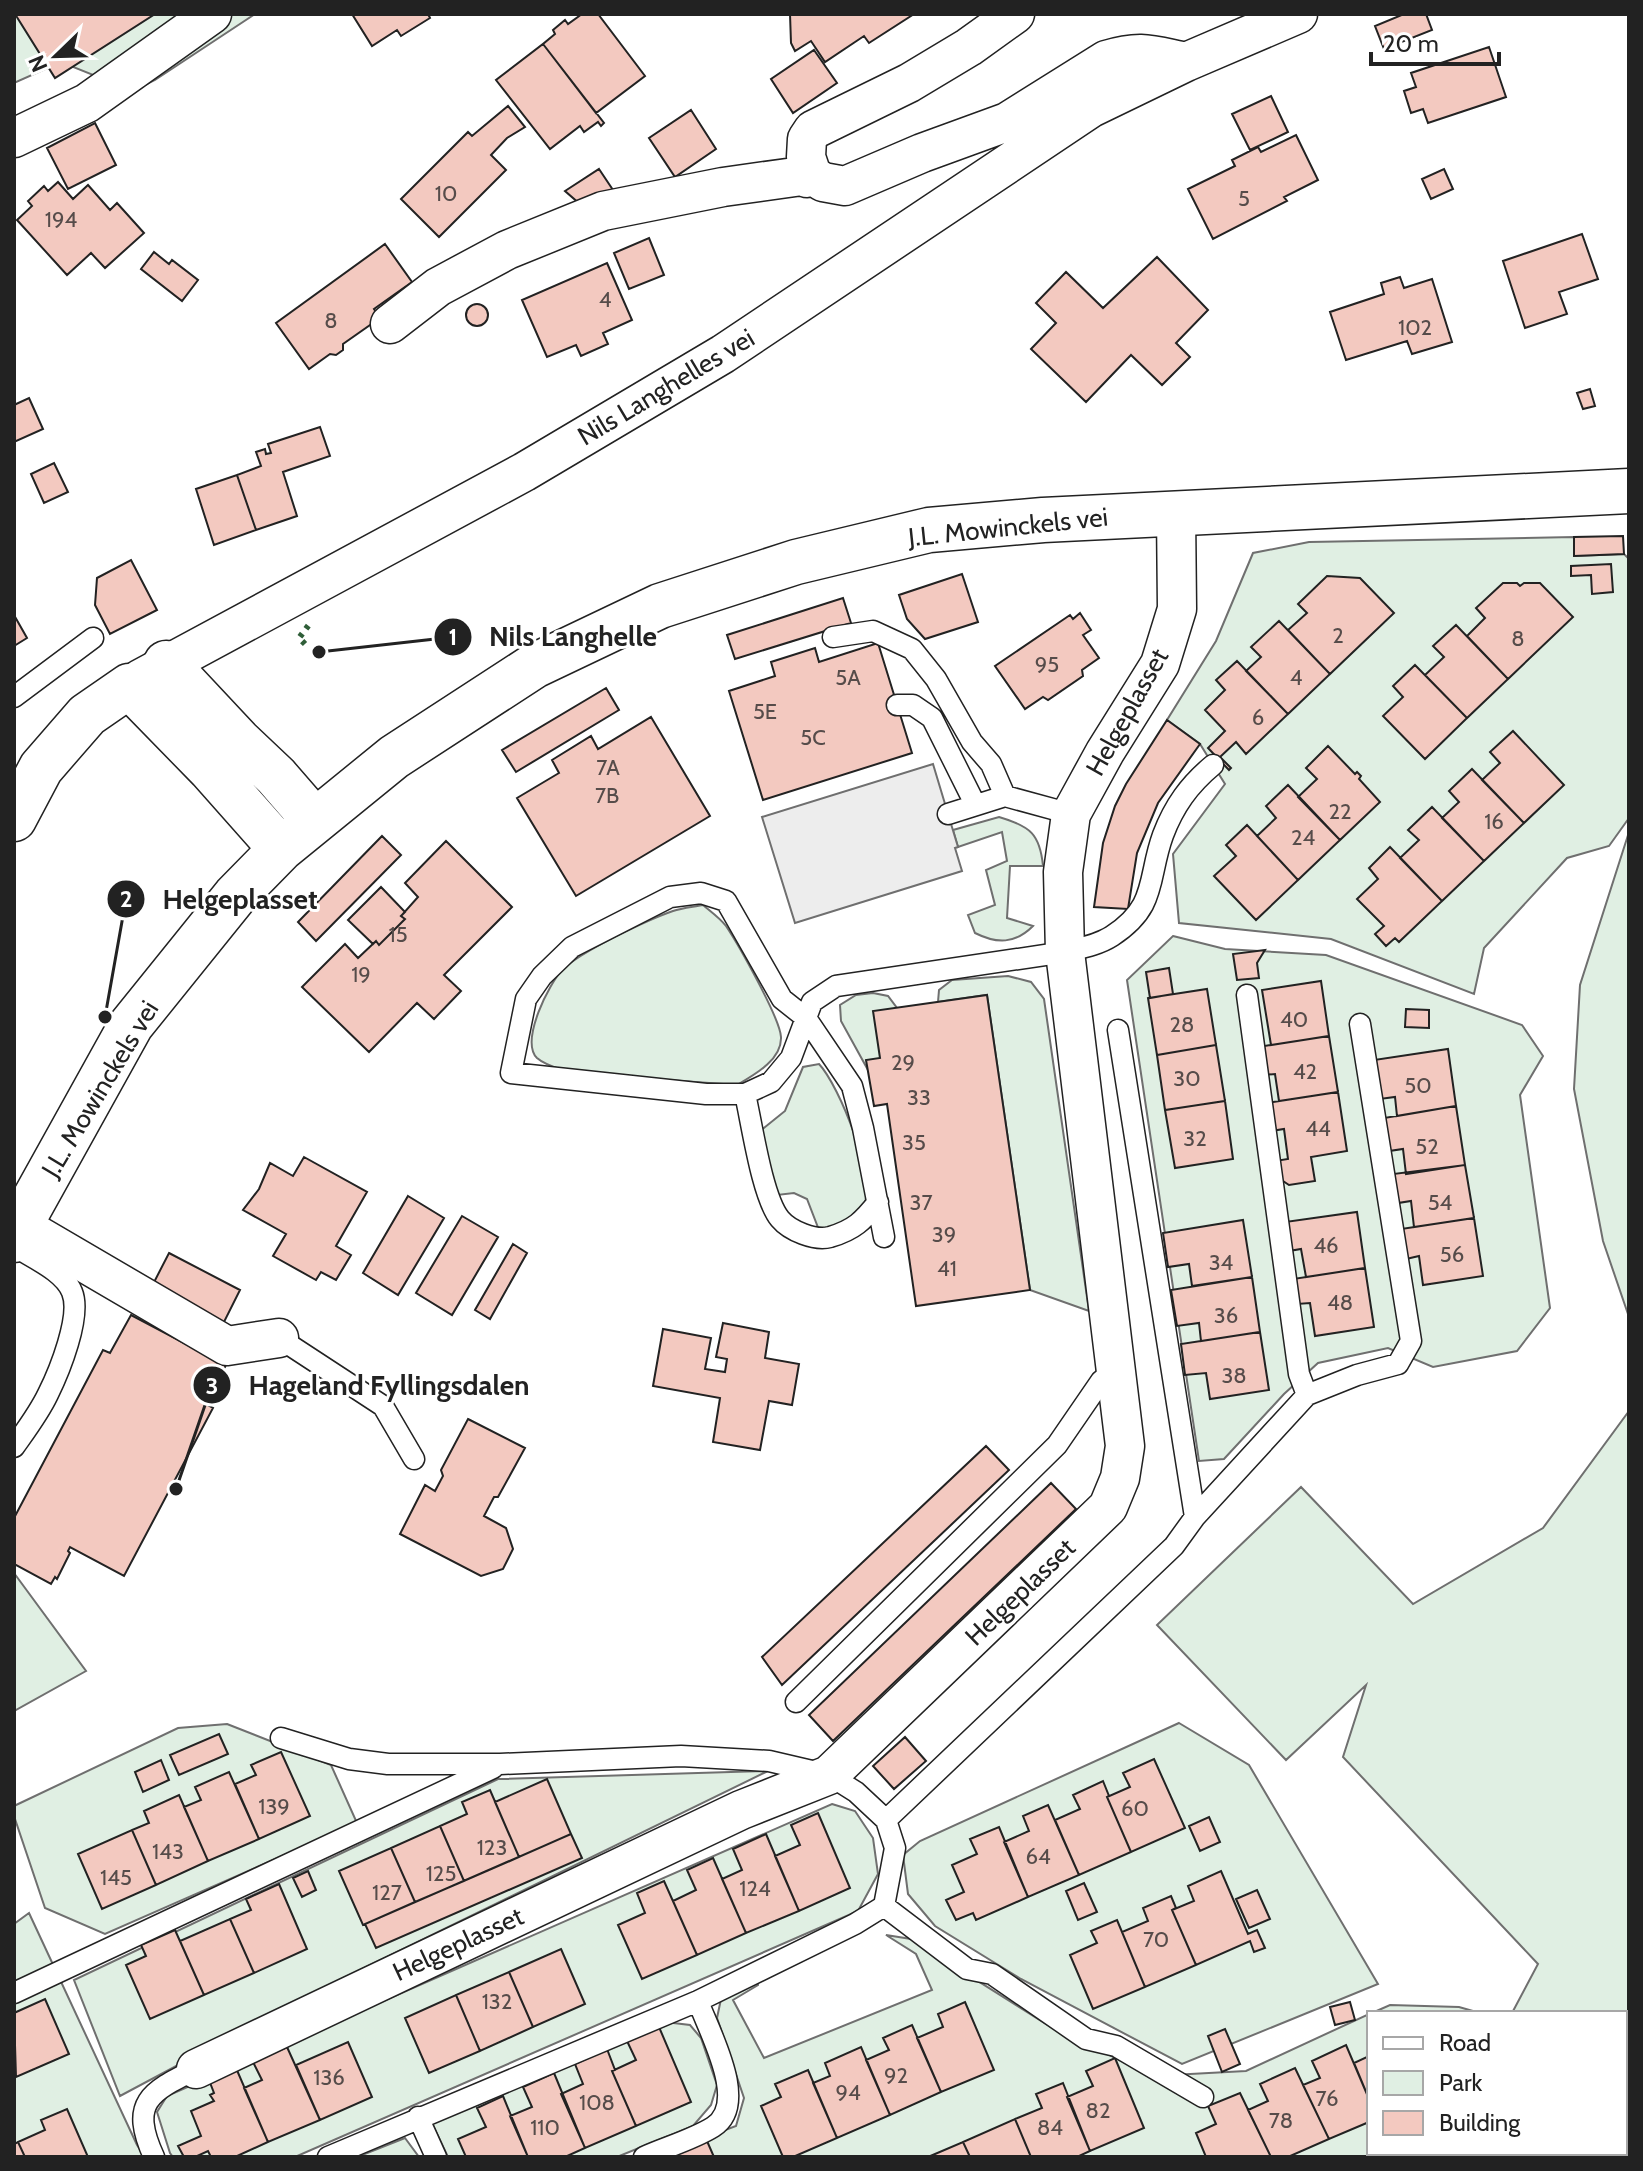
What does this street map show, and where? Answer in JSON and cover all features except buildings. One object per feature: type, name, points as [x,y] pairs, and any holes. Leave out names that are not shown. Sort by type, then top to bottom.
[{"type":"main road","name":"J.L. Mowinckels vei","points":[[16,1237],[131,1025],[235,896],[281,849],[394,757],[534,666],[660,606],[796,562],[929,530],[1176,512],[1629,491]]},
{"type":"main road","points":[[166,663],[276,776],[315,821]]},
{"type":"main road","points":[[14,819],[41,768],[87,715],[129,686],[210,769],[281,849]]},
{"type":"street","points":[[14,138],[87,103],[212,14]]},
{"type":"street","points":[[1015,14],[969,47],[909,83],[813,130],[807,139],[806,157],[812,175],[823,182],[845,186],[1007,122],[1106,60],[1125,54],[1149,52],[1186,62]]},
{"type":"street","name":"Nils Langhelles vei","points":[[129,686],[166,663],[524,472],[723,354],[1091,108],[1186,62],[1298,14]]},
{"type":"street","points":[[390,324],[438,287],[507,250],[603,211],[723,187],[812,175]]},
{"type":"street","name":"Helgeplasset","points":[[196,2069],[741,1810],[829,1775],[1108,1507],[1120,1478],[1125,1446],[1065,952],[1063,872],[1071,814],[1160,664],[1177,609],[1176,512]]},
{"type":"street","points":[[16,1237],[227,1346],[279,1338]]},
{"type":"lane","points":[[833,637],[873,631],[912,649],[936,679],[972,742],[991,764],[1005,796]]},
{"type":"lane","points":[[14,697],[93,638]]},
{"type":"lane","points":[[897,705],[913,705],[932,718],[975,804]]},
{"type":"lane","points":[[884,1237],[852,1086],[806,1018],[782,999],[726,901],[701,893],[670,897],[572,947],[542,976],[526,999],[511,1073],[706,1094],[745,1094],[771,1082],[791,1058],[806,1018],[812,1002],[836,986],[1065,952],[1099,943],[1134,918],[1149,896],[1163,836],[1183,794],[1213,765]]},
{"type":"lane","points":[[948,814],[1005,796],[1071,814]]},
{"type":"lane","points":[[1247,995],[1299,1374],[1307,1395]]},
{"type":"lane","points":[[886,1820],[1174,1546],[1195,1517],[1307,1395],[1357,1375],[1398,1364],[1411,1341],[1360,1024]]},
{"type":"lane","points":[[1118,1030],[1195,1517]]},
{"type":"lane","points":[[745,1094],[768,1195],[780,1219],[801,1233],[822,1239],[848,1232],[862,1224],[878,1202]]},
{"type":"lane","points":[[14,1447],[49,1393],[70,1334],[74,1304],[72,1291],[62,1277],[16,1237]]},
{"type":"lane","points":[[279,1338],[383,1406],[414,1459]]},
{"type":"lane","points":[[796,1702],[1057,1445],[1101,1381],[1117,1368]]},
{"type":"lane","points":[[281,1738],[349,1759],[388,1764],[500,1764],[681,1756],[743,1758],[793,1765],[829,1775],[856,1792],[886,1820],[895,1848],[884,1906],[855,1924],[698,2001],[328,2157]]},
{"type":"lane","points":[[14,1993],[500,1764]]},
{"type":"lane","points":[[884,1906],[967,1969],[992,1974],[1086,2039],[1116,2046],[1203,2097]]},
{"type":"lane","points":[[644,2157],[714,2126],[726,2114],[729,2086],[698,2001]]},
{"type":"lane","name":"Helgeplasset","points":[[154,2157],[143,2124],[143,2112],[150,2096],[165,2084],[196,2069]]},
{"type":"lane","points":[[418,2117],[436,2157]]},
{"type":"green space","points":[[14,14],[255,14],[155,80],[133,91],[61,62],[14,83]]},
{"type":"green space","points":[[1574,537],[1575,556],[1624,554],[1629,559],[1629,818],[1609,846],[1567,858],[1484,948],[1474,994],[1331,939],[1179,923],[1173,854],[1225,784],[1200,744],[1167,720],[1216,641],[1253,553],[1309,542]]},
{"type":"green space","points":[[999,817],[1019,824],[1032,833],[1039,846],[1043,866],[1010,866],[1007,918],[1033,926],[1019,936],[1006,940],[975,933],[968,915],[995,905],[986,870],[1007,861],[1002,832],[958,847],[953,830]]},
{"type":"green space","points":[[1629,832],[1629,1317],[1603,1241],[1574,1089],[1580,985]]},
{"type":"green space","points":[[703,905],[726,926],[774,1014],[781,1037],[780,1045],[766,1066],[737,1085],[571,1073],[537,1058],[532,1039],[538,1012],[563,969],[599,945],[648,921],[676,910]]},
{"type":"green space","points":[[1173,936],[1225,949],[1326,955],[1522,1025],[1543,1056],[1520,1095],[1550,1308],[1517,1351],[1433,1367],[1388,1348],[1318,1363],[1284,1394],[1224,1459],[1199,1461],[1127,980]]},
{"type":"green space","points":[[1008,976],[1031,982],[1044,999],[1089,1311],[1030,1290],[987,995],[938,1002],[939,990],[952,980]]},
{"type":"green space","points":[[873,993],[888,996],[897,1008],[880,1058],[868,1070],[841,1021],[840,1005],[856,995]]},
{"type":"green space","points":[[819,1064],[846,1112],[854,1134],[861,1156],[866,1195],[863,1208],[855,1217],[819,1230],[807,1199],[794,1193],[777,1195],[759,1132],[785,1111],[803,1067]]},
{"type":"green space","points":[[1629,1411],[1629,2157],[1471,2157],[1627,2155],[1627,2011],[1513,2011],[1538,1964],[1343,1757],[1366,1685],[1286,1760],[1157,1625],[1301,1487],[1413,1604],[1543,1528]]},
{"type":"green space","points":[[14,1573],[86,1671],[14,1711]]},
{"type":"green space","points":[[1179,1723],[1249,1765],[1378,1984],[1182,2064],[1021,1979],[935,1926],[908,1894],[903,1855],[920,1841]]},
{"type":"green space","points":[[227,1724],[331,1765],[357,1823],[105,1934],[45,1908],[14,1816],[14,1806],[178,1728]]},
{"type":"green space","points":[[768,1771],[313,1993],[120,2096],[74,1980],[498,1779]]},
{"type":"green space","points":[[832,1804],[855,1811],[873,1838],[878,1874],[858,1911],[295,2157],[173,2157],[170,2153],[157,2112],[167,2096]]},
{"type":"green space","points":[[29,1913],[145,2157],[14,2157],[14,1924]]},
{"type":"green space","points":[[886,1935],[911,1939],[1051,2027],[1153,2076],[1246,2071],[1367,2015],[1367,2155],[1384,2155],[653,2157],[736,2126],[744,2098],[717,2018],[721,1999],[757,1977],[758,1985],[733,2000],[764,2058],[932,1990],[916,1954]]},
{"type":"green space","points":[[1390,2005],[1459,2007],[1473,2011],[1376,2011]]},
{"type":"green space","points":[[665,2022],[690,2025],[701,2038],[717,2085],[711,2105],[693,2126],[617,2157],[448,2157],[430,2119]]},
{"type":"green space","points":[[405,2138],[419,2157],[357,2157]]},
{"type":"shaded area","points":[[933,764],[958,847],[955,848],[962,871],[795,923],[762,817]]},
{"type":"hedge","points":[[305,644],[299,638],[311,622]]},
{"type":"place","name":"Nils Langhelle","points":[[319,652]]},
{"type":"place","name":"Helgeplasset","points":[[105,1017]]},
{"type":"place","name":"Hageland Fyllingsdalen","points":[[176,1489]]}]
